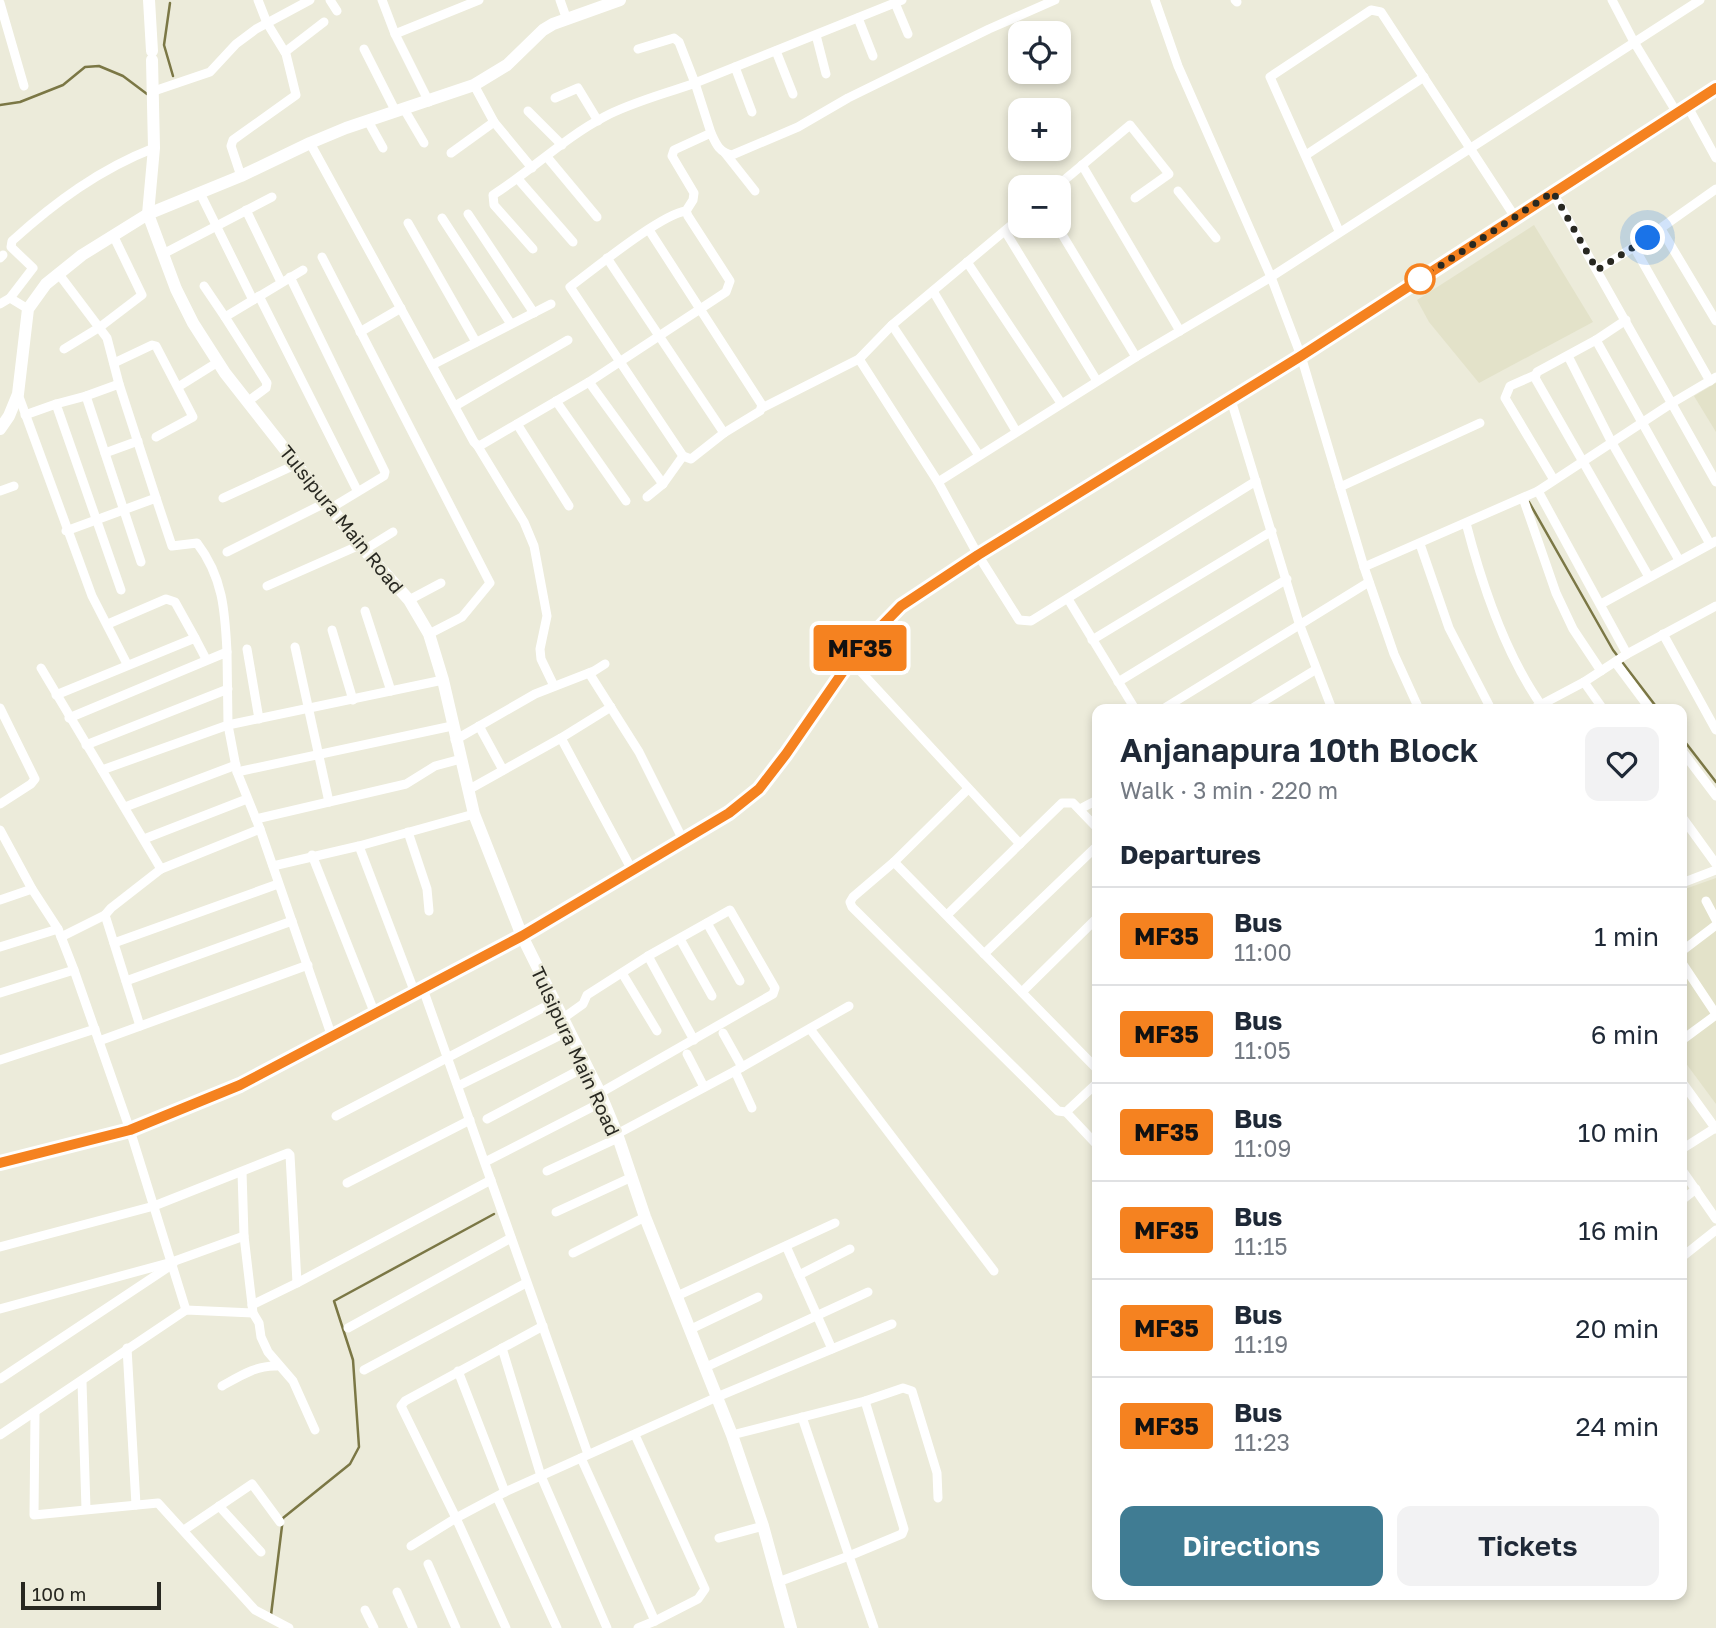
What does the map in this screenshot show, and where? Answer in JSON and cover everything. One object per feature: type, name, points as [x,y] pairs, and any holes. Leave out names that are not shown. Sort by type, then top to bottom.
[{"type":"street","points":[[148,214],[154,148],[149,0]]},
{"type":"street","points":[[241,176],[231,146],[233,140],[296,95],[285,52],[267,23],[258,0]]},
{"type":"street","points":[[154,91],[209,72],[236,44],[267,23],[310,0]]},
{"type":"street","points":[[330,0],[337,11]]},
{"type":"street","points":[[382,0],[395,34],[429,102]]},
{"type":"street","points":[[395,34],[479,0]]},
{"type":"street","points":[[560,0],[566,17]]},
{"type":"street","points":[[725,153],[732,155],[798,127],[899,72],[1055,0]]},
{"type":"street","points":[[1155,0],[1178,65],[1271,277],[1301,356],[1364,567],[1394,654],[1417,704]]},
{"type":"street","points":[[1612,0],[1634,42],[1716,158]]},
{"type":"street","points":[[938,481],[1016,430],[1271,277],[1700,0]]},
{"type":"street","points":[[0,429],[18,394],[29,309],[38,293],[58,273],[148,214],[241,176],[310,143],[474,85],[516,58],[543,30],[566,17],[613,1]]},
{"type":"street","points":[[533,249],[494,205],[493,195],[598,121],[621,109],[695,83],[899,1],[908,34]]},
{"type":"street","points":[[0,3],[24,86]]},
{"type":"street","points":[[1339,231],[1270,77],[1371,10],[1381,12],[1515,217]]},
{"type":"street","points":[[859,18],[873,56]]},
{"type":"street","points":[[285,52],[324,22]]},
{"type":"street","points":[[816,35],[826,74]]},
{"type":"street","points":[[638,49],[674,38],[679,42],[717,147],[725,153],[755,191]]},
{"type":"street","points":[[364,49],[400,111],[425,143]]},
{"type":"street","points":[[776,51],[793,94]]},
{"type":"street","points":[[735,67],[752,112]]},
{"type":"street","points":[[1306,155],[1424,77]]},
{"type":"street","points":[[474,85],[495,121],[533,168]]},
{"type":"street","points":[[555,99],[578,88],[598,121]]},
{"type":"street","points":[[0,1163],[130,1130],[240,1085],[522,936],[729,813],[759,789],[858,650],[901,606],[978,555],[1301,356],[1716,88]]},
{"type":"street","points":[[528,111],[562,145]]},
{"type":"street","points":[[368,121],[383,148]]},
{"type":"street","points":[[451,153],[495,121]]},
{"type":"street","points":[[1070,175],[1130,125],[1169,174],[1135,198]]},
{"type":"street","points":[[711,133],[672,153],[694,193],[686,211],[649,230],[570,287],[683,456],[691,458],[762,408],[859,359],[892,325],[1008,228]]},
{"type":"street","points":[[310,143],[477,445],[524,522],[534,546],[547,616],[541,659],[554,686]]},
{"type":"street","points":[[0,304],[10,298],[33,268],[11,247],[12,241],[46,210],[111,166],[154,148]]},
{"type":"street","points":[[547,157],[597,217]]},
{"type":"street","points":[[1082,165],[1180,331]]},
{"type":"street","points":[[518,179],[573,242]]},
{"type":"street","points":[[1597,270],[1661,229],[1716,189]]},
{"type":"street","points":[[1178,191],[1216,238]]},
{"type":"street","points":[[1553,192],[1716,482]]},
{"type":"street","points":[[200,193],[357,490]]},
{"type":"street","points":[[163,254],[272,197]]},
{"type":"street","points":[[246,210],[281,282]]},
{"type":"street","points":[[477,445],[590,382],[726,292],[730,281],[686,211]]},
{"type":"street","name":"Tulsipura Main Road","points":[[148,214],[176,289],[193,323],[218,362],[362,547],[409,600],[429,634],[443,680],[474,814],[522,936],[602,1097],[645,1217],[732,1436],[763,1526],[790,1628]]},
{"type":"street","points":[[468,214],[534,313]]},
{"type":"street","points":[[442,218],[511,324]]},
{"type":"street","points":[[408,223],[476,342]]},
{"type":"street","points":[[1661,229],[1716,321]]},
{"type":"street","points":[[649,230],[762,408]]},
{"type":"street","points":[[1005,231],[1097,381]]},
{"type":"street","points":[[64,349],[100,327],[142,295],[113,235]]},
{"type":"street","points":[[1064,238],[1136,357]]},
{"type":"street","points":[[1364,567],[1538,491],[1713,379],[1634,247]]},
{"type":"street","points":[[322,257],[489,583],[462,617],[429,634]]},
{"type":"street","points":[[607,258],[724,433]]},
{"type":"street","points":[[967,262],[1061,403]]},
{"type":"street","points":[[225,317],[303,270]]},
{"type":"street","points":[[58,273],[100,327],[110,345],[119,384],[172,546],[197,543],[216,577],[225,607],[228,725],[237,769],[332,1037]]},
{"type":"street","points":[[227,552],[329,505],[384,476],[385,472],[290,277]]},
{"type":"street","points":[[204,286],[267,383],[266,388],[247,402]]},
{"type":"street","points":[[933,291],[1016,430]]},
{"type":"street","points":[[10,298],[29,309]]},
{"type":"street","points":[[432,365],[551,304]]},
{"type":"street","points":[[360,332],[401,308]]},
{"type":"street","points":[[1554,480],[1505,398],[1510,386],[1535,375],[1626,320]]},
{"type":"street","points":[[892,325],[978,454]]},
{"type":"street","points":[[455,406],[568,340]]},
{"type":"street","points":[[1596,340],[1713,542],[1601,604]]},
{"type":"street","points":[[114,363],[155,345],[194,418],[156,437]]},
{"type":"street","points":[[1568,356],[1612,443],[1679,560]]},
{"type":"street","points":[[859,359],[938,481],[978,555],[1019,620],[1031,621],[1256,481]]},
{"type":"street","points":[[178,387],[218,362]]},
{"type":"street","points":[[1535,375],[1649,577]]},
{"type":"street","points":[[590,382],[663,484]]},
{"type":"street","points":[[25,415],[119,384]]},
{"type":"street","points":[[18,394],[92,596],[127,664]]},
{"type":"street","points":[[86,396],[141,562]]},
{"type":"street","points":[[1231,400],[1299,623],[1330,704]]},
{"type":"street","points":[[556,401],[626,501]]},
{"type":"street","points":[[56,404],[121,590]]},
{"type":"street","points":[[1340,486],[1480,423]]},
{"type":"street","points":[[517,424],[569,506]]},
{"type":"street","points":[[104,453],[138,441]]},
{"type":"street","points":[[647,497],[663,484],[683,456]]},
{"type":"street","points":[[223,498],[297,464]]},
{"type":"street","points":[[0,491],[14,486]]},
{"type":"street","points":[[1538,491],[1627,653]]},
{"type":"street","points":[[66,531],[156,498]]},
{"type":"street","points":[[1523,498],[1556,593],[1573,629],[1601,671]]},
{"type":"street","points":[[1466,523],[1480,576],[1509,646],[1538,704]]},
{"type":"street","points":[[1092,640],[1272,531]]},
{"type":"street","points":[[267,586],[393,532]]},
{"type":"street","points":[[1420,544],[1449,628],[1488,704]]},
{"type":"street","points":[[1118,682],[1287,579]]},
{"type":"street","points":[[1171,704],[1369,582]]},
{"type":"street","points":[[409,600],[442,583]]},
{"type":"street","points":[[1068,599],[1132,704]]},
{"type":"street","points":[[108,624],[171,600],[175,602],[206,659]]},
{"type":"street","points":[[1544,704],[1627,653],[1716,606]]},
{"type":"street","points":[[365,611],[391,691]]},
{"type":"street","points":[[332,630],[353,700]]},
{"type":"street","points":[[1663,634],[1716,730]]},
{"type":"street","points":[[56,695],[195,638]]},
{"type":"street","points":[[295,646],[328,802]]},
{"type":"street","points":[[247,649],[259,719]]},
{"type":"street","points":[[69,718],[226,652]]},
{"type":"street","points":[[851,661],[1020,844]]},
{"type":"street","points":[[1615,662],[1646,704]]},
{"type":"street","points":[[455,740],[535,694],[605,664]]},
{"type":"street","points":[[41,668],[161,869]]},
{"type":"street","points":[[1259,704],[1315,670]]},
{"type":"street","points":[[589,673],[639,752],[683,840]]},
{"type":"street","points":[[102,770],[228,725],[443,680]]},
{"type":"street","points":[[1584,682],[1600,704]]},
{"type":"street","points":[[86,745],[228,689]]},
{"type":"street","points":[[467,790],[611,707]]},
{"type":"street","points":[[0,708],[35,779],[0,804]]},
{"type":"street","points":[[125,807],[237,769],[317,756],[452,726]]},
{"type":"street","points":[[480,726],[503,770]]},
{"type":"street","points":[[561,738],[632,870]]},
{"type":"street","points":[[1687,758],[1716,796]]},
{"type":"street","points":[[256,819],[406,783],[435,766],[461,759]]},
{"type":"street","points":[[968,789],[850,902],[1058,1111],[1066,1112],[1092,1140]]},
{"type":"street","points":[[144,839],[247,799]]},
{"type":"street","points":[[947,915],[1062,803],[1073,803],[1092,822]]},
{"type":"street","points":[[1080,809],[1092,803]]},
{"type":"street","points":[[273,866],[359,846],[474,814]]},
{"type":"street","points":[[1687,824],[1716,864]]},
{"type":"street","points":[[0,947],[59,933],[105,915],[161,869],[260,829]]},
{"type":"street","points":[[0,830],[4,849],[59,933],[74,970],[130,1130],[186,1310]]},
{"type":"street","points":[[408,832],[427,889],[429,911]]},
{"type":"street","points":[[359,846],[448,1059],[543,1326],[585,1456],[655,1621]]},
{"type":"street","points":[[984,954],[1092,851]]},
{"type":"street","points":[[312,855],[375,1014]]},
{"type":"street","points":[[894,862],[1092,1064]]},
{"type":"street","points":[[1687,881],[1716,870]]},
{"type":"street","points":[[114,943],[278,884]]},
{"type":"street","points":[[0,900],[32,890]]},
{"type":"street","points":[[1706,901],[1716,920]]},
{"type":"street","points":[[485,1162],[602,1097],[773,994],[775,990],[731,911],[648,956],[587,995],[583,1004],[562,1019]]},
{"type":"street","points":[[105,915],[140,1026]]},
{"type":"street","points":[[126,981],[292,921]]},
{"type":"street","points":[[707,923],[740,981]]},
{"type":"street","points":[[1022,992],[1092,923]]},
{"type":"street","points":[[1687,947],[1716,925]]},
{"type":"street","points":[[680,939],[712,996]]},
{"type":"street","points":[[648,956],[694,1040]]},
{"type":"street","points":[[99,1041],[308,965]]},
{"type":"street","points":[[0,993],[74,970]]},
{"type":"street","points":[[1687,971],[1716,1015],[1687,1036]]},
{"type":"street","points":[[622,974],[657,1031]]},
{"type":"street","points":[[336,1116],[554,1002]]},
{"type":"street","points":[[547,1171],[617,1136],[849,1006]]},
{"type":"street","points":[[0,1060],[95,1029]]},
{"type":"street","points":[[810,1029],[994,1271]]},
{"type":"street","points":[[458,1086],[569,1031]]},
{"type":"street","points":[[723,1033],[752,1108]]},
{"type":"street","points":[[687,1054],[704,1087]]},
{"type":"street","points":[[487,1119],[587,1066]]},
{"type":"street","points":[[1066,1112],[1092,1088]]},
{"type":"street","points":[[1687,1089],[1715,1129],[1687,1146]]},
{"type":"street","points":[[347,1183],[470,1120]]},
{"type":"street","points":[[0,1247],[154,1206],[289,1154],[297,1283]]},
{"type":"street","points":[[242,1172],[244,1236],[252,1309],[259,1323],[261,1337],[277,1366]]},
{"type":"street","points":[[556,1212],[632,1177]]},
{"type":"street","points":[[1687,1177],[1716,1219]]},
{"type":"street","points":[[0,1435],[186,1310],[248,1311],[491,1180]]},
{"type":"street","points":[[1687,1196],[1696,1189]]},
{"type":"street","points":[[573,1252],[645,1217]]},
{"type":"street","points":[[677,1296],[835,1223]]},
{"type":"street","points":[[1687,1253],[1716,1230]]},
{"type":"street","points":[[0,1309],[172,1263],[244,1236]]},
{"type":"street","points":[[348,1328],[511,1238]]},
{"type":"street","points":[[786,1246],[832,1349]]},
{"type":"street","points":[[799,1275],[850,1249]]},
{"type":"street","points":[[0,1379],[172,1263]]},
{"type":"street","points":[[364,1370],[526,1283]]},
{"type":"street","points":[[705,1367],[868,1292]]},
{"type":"street","points":[[691,1328],[758,1297]]},
{"type":"street","points":[[411,1546],[501,1494],[717,1397],[892,1324]]},
{"type":"street","points":[[506,1628],[401,1406],[405,1401],[458,1371],[543,1326]]},
{"type":"street","points":[[127,1348],[136,1505]]},
{"type":"street","points":[[502,1348],[541,1476],[607,1628]]},
{"type":"street","points":[[222,1386],[252,1370],[266,1365],[277,1366],[285,1370],[293,1381],[315,1430]]},
{"type":"street","points":[[458,1371],[501,1494],[557,1628]]},
{"type":"street","points":[[82,1382],[86,1509]]},
{"type":"street","points":[[732,1436],[865,1401],[903,1388],[912,1391],[937,1473],[938,1498]]},
{"type":"street","points":[[778,1582],[902,1534],[904,1529],[865,1401]]},
{"type":"street","points":[[34,1413],[34,1515],[158,1503],[255,1610],[289,1628]]},
{"type":"street","points":[[802,1417],[874,1628]]},
{"type":"street","points":[[635,1435],[705,1590],[698,1599],[638,1628]]},
{"type":"street","points":[[184,1530],[252,1484],[280,1522]]},
{"type":"street","points":[[219,1506],[261,1552]]},
{"type":"street","points":[[719,1538],[763,1526]]},
{"type":"street","points":[[428,1564],[456,1628]]},
{"type":"street","points":[[397,1591],[413,1628]]},
{"type":"street","points":[[365,1610],[374,1628]]},
{"type":"shaded area","points":[[1534,225],[1593,322],[1479,383],[1429,322],[1417,300]]},
{"type":"shaded area","points":[[1716,383],[1716,432],[1694,396]]},
{"type":"shaded area","points":[[1716,878],[1716,1104],[1687,1065],[1687,888]]},
{"type":"waterway","points":[[170,3],[164,45],[173,76]]},
{"type":"waterway","points":[[0,105],[20,102],[63,85],[85,67],[99,66],[123,76],[147,94]]},
{"type":"waterway","points":[[1529,502],[1613,650],[1654,704]]},
{"type":"waterway","points":[[1687,744],[1716,782]]},
{"type":"waterway","points":[[271,1615],[283,1518],[350,1464],[359,1447],[353,1360],[334,1301],[494,1214]]},
{"type":"bus line","name":"MF35","points":[[0,1163],[130,1130],[240,1085],[522,936],[729,813],[759,789],[858,650],[901,606],[978,555],[1301,356],[1716,88]]},
{"type":"route","points":[[1420,279],[1553,192],[1597,270],[1648,238]]}]
